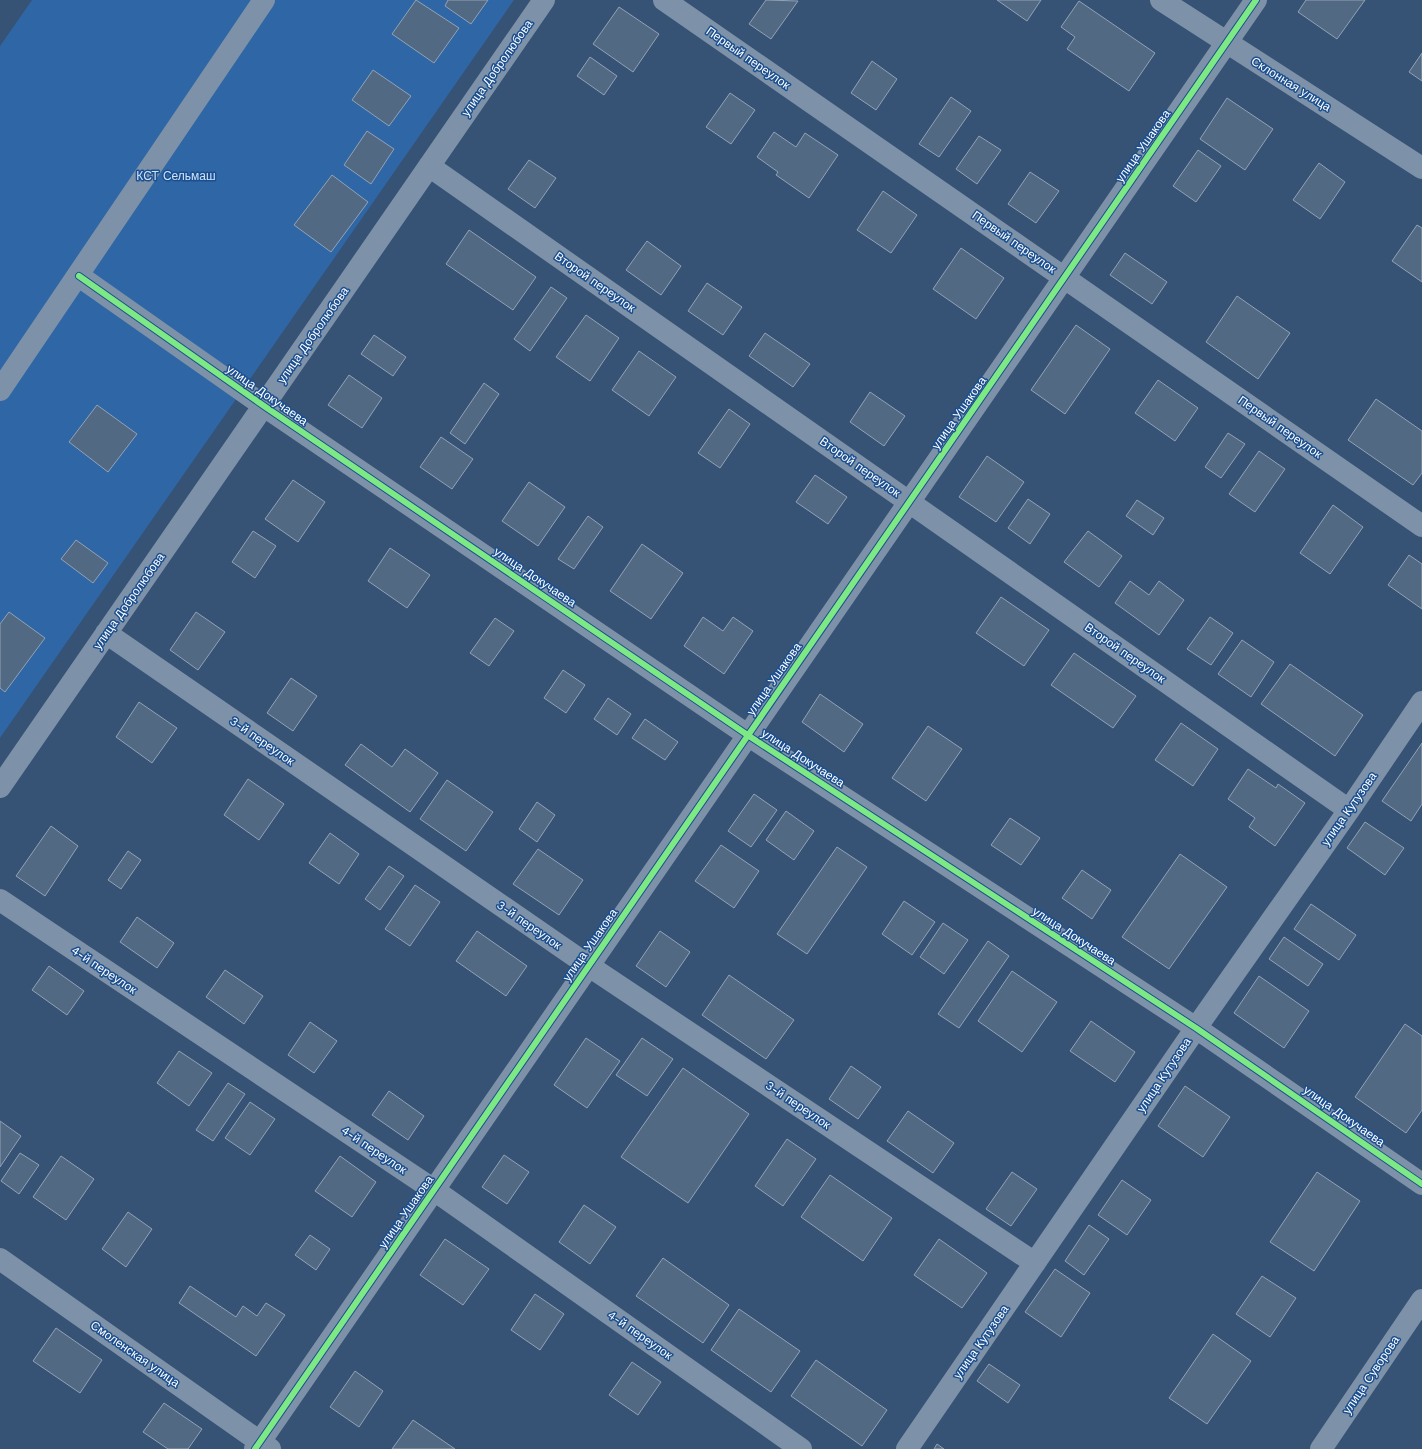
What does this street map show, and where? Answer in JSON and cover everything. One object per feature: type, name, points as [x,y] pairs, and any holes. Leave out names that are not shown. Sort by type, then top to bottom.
[{"type":"street","points":[[0,390],[79,276],[264,0]]},
{"type":"street","name":"улица Добролюбова","points":[[0,787],[544,0]]},
{"type":"street","name":"Первый переулок","points":[[664,0],[1422,526]]},
{"type":"street","name":"Склонная улица","points":[[1161,0],[1422,168]]},
{"type":"street","name":"улица Ушакова","points":[[262,1447],[434,1190],[1256,0]]},
{"type":"street","name":"Второй переулок","points":[[429,166],[1349,810]]},
{"type":"street","name":"улица Докучаева","points":[[79,276],[264,406],[749,736],[1196,1028],[1422,1184]]},
{"type":"street","name":"3-й переулок","points":[[106,633],[589,966],[1035,1263]]},
{"type":"street","name":"улица Кутузова","points":[[907,1449],[1196,1028],[1349,810],[1422,702]]},
{"type":"street","name":"4-й переулок","points":[[0,900],[434,1190],[801,1449]]},
{"type":"street","name":"Смоленская улица","points":[[0,1259],[262,1447]]},
{"type":"street","name":"улица Суворова","points":[[1321,1449],[1422,1300]]},
{"type":"green space","name":"КСТ Сельмаш","points":[[32,0],[514,0],[0,738],[0,46]]},
{"type":"building","points":[[416,0],[459,28],[434,63],[392,34]]},
{"type":"building","points":[[448,0],[488,0],[471,24],[445,6]]},
{"type":"building","points":[[766,0],[798,1],[771,39],[749,24]]},
{"type":"building","points":[[997,0],[1041,0],[1027,21]]},
{"type":"building","points":[[1306,0],[1365,0],[1337,39],[1298,12]]},
{"type":"building","points":[[1079,1],[1155,53],[1129,91],[1067,49],[1075,37],[1061,27]]},
{"type":"building","points":[[619,7],[659,34],[633,72],[593,44]]},
{"type":"building","points":[[1422,53],[1422,81],[1409,72]]},
{"type":"building","points":[[590,57],[617,76],[604,95],[577,76]]},
{"type":"building","points":[[872,61],[897,79],[876,110],[851,93]]},
{"type":"building","points":[[373,70],[411,96],[389,126],[352,100]]},
{"type":"building","points":[[730,93],[755,110],[731,144],[706,127]]},
{"type":"building","points":[[951,97],[971,111],[939,157],[919,144]]},
{"type":"building","points":[[1227,98],[1273,129],[1245,170],[1200,139]]},
{"type":"building","points":[[367,131],[394,149],[371,184],[344,165]]},
{"type":"building","points":[[774,132],[796,147],[805,133],[838,155],[809,198],[776,175],[778,172],[757,157]]},
{"type":"building","points":[[979,136],[1001,150],[977,184],[956,169]]},
{"type":"building","points":[[1198,150],[1221,166],[1196,202],[1173,186]]},
{"type":"building","points":[[529,160],[556,178],[535,208],[508,189]]},
{"type":"building","points":[[1319,163],[1345,182],[1320,219],[1293,200]]},
{"type":"building","points":[[1030,172],[1059,191],[1036,223],[1008,204]]},
{"type":"building","points":[[332,175],[368,202],[331,252],[294,225]]},
{"type":"building","points":[[883,191],[917,215],[891,253],[857,230]]},
{"type":"building","points":[[1417,225],[1422,228],[1422,282],[1392,261]]},
{"type":"building","points":[[469,230],[536,277],[513,310],[446,264]]},
{"type":"building","points":[[647,241],[681,266],[661,295],[626,270]]},
{"type":"building","points":[[961,248],[1004,278],[976,319],[933,289]]},
{"type":"building","points":[[1125,253],[1167,282],[1152,304],[1110,275]]},
{"type":"building","points":[[707,283],[742,307],[723,335],[688,311]]},
{"type":"building","points":[[551,287],[567,298],[530,351],[514,339]]},
{"type":"building","points":[[1237,296],[1290,333],[1258,379],[1206,342]]},
{"type":"building","points":[[586,315],[619,338],[590,381],[556,357]]},
{"type":"building","points":[[1076,325],[1110,349],[1065,414],[1031,390]]},
{"type":"building","points":[[765,333],[810,364],[793,387],[749,356]]},
{"type":"building","points":[[374,335],[406,357],[393,376],[361,354]]},
{"type":"building","points":[[639,351],[676,377],[649,416],[612,390]]},
{"type":"building","points":[[349,375],[382,398],[362,428],[328,405]]},
{"type":"building","points":[[1158,380],[1198,408],[1175,441],[1135,413]]},
{"type":"building","points":[[484,383],[499,394],[465,444],[450,433]]},
{"type":"building","points":[[870,392],[905,416],[884,446],[850,422]]},
{"type":"building","points":[[1376,399],[1422,431],[1422,473],[1413,485],[1348,440]]},
{"type":"building","points":[[97,405],[137,434],[108,472],[69,442]]},
{"type":"building","points":[[729,409],[750,424],[720,468],[698,453]]},
{"type":"building","points":[[1228,433],[1245,444],[1221,478],[1205,467]]},
{"type":"building","points":[[441,437],[473,459],[452,489],[420,467]]},
{"type":"building","points":[[1259,451],[1285,469],[1255,512],[1229,494]]},
{"type":"building","points":[[987,456],[1024,482],[996,522],[959,497]]},
{"type":"building","points":[[815,475],[847,497],[828,524],[796,502]]},
{"type":"building","points":[[293,480],[325,502],[298,542],[265,519]]},
{"type":"building","points":[[529,482],[565,507],[538,546],[502,521]]},
{"type":"building","points":[[1028,499],[1050,514],[1030,544],[1008,528]]},
{"type":"building","points":[[1137,500],[1164,518],[1153,535],[1126,516]]},
{"type":"building","points":[[1333,505],[1363,527],[1330,574],[1300,553]]},
{"type":"building","points":[[588,516],[603,527],[574,569],[558,559]]},
{"type":"building","points":[[253,531],[276,546],[255,578],[232,562]]},
{"type":"building","points":[[1088,531],[1122,556],[1099,587],[1064,562]]},
{"type":"building","points":[[76,540],[108,563],[93,583],[61,559]]},
{"type":"building","points":[[642,544],[683,573],[651,619],[610,591]]},
{"type":"building","points":[[390,548],[430,575],[407,608],[368,581]]},
{"type":"building","points":[[1409,555],[1422,564],[1422,609],[1388,585]]},
{"type":"building","points":[[1130,581],[1149,595],[1159,581],[1184,600],[1159,635],[1115,603]]},
{"type":"building","points":[[1001,597],[1049,630],[1024,666],[976,633]]},
{"type":"building","points":[[9,612],[45,638],[5,692],[0,688],[0,624]]},
{"type":"building","points":[[196,612],[225,632],[198,670],[170,650]]},
{"type":"building","points":[[703,617],[723,631],[733,617],[753,631],[724,674],[684,646]]},
{"type":"building","points":[[1210,617],[1233,633],[1211,665],[1187,649]]},
{"type":"building","points":[[495,618],[514,631],[489,666],[470,653]]},
{"type":"building","points":[[1242,640],[1274,662],[1251,697],[1218,674]]},
{"type":"building","points":[[1074,653],[1136,696],[1113,728],[1051,685]]},
{"type":"building","points":[[1290,664],[1363,715],[1335,756],[1261,704]]},
{"type":"building","points":[[563,670],[585,685],[566,713],[544,698]]},
{"type":"building","points":[[291,678],[317,696],[293,731],[267,713]]},
{"type":"building","points":[[820,694],[863,724],[844,752],[802,722]]},
{"type":"building","points":[[608,698],[631,714],[617,735],[594,719]]},
{"type":"building","points":[[139,702],[177,728],[152,763],[116,737]]},
{"type":"building","points":[[645,719],[678,742],[665,760],[632,738]]},
{"type":"building","points":[[1181,723],[1218,749],[1193,786],[1155,760]]},
{"type":"building","points":[[928,726],[962,749],[926,801],[892,778]]},
{"type":"building","points":[[1422,743],[1422,804],[1411,821],[1382,801]]},
{"type":"building","points":[[361,744],[392,767],[405,749],[438,773],[410,812],[345,765]]},
{"type":"building","points":[[1248,769],[1276,788],[1278,784],[1305,803],[1275,846],[1249,827],[1255,818],[1228,799]]},
{"type":"building","points":[[248,779],[284,804],[259,840],[224,815]]},
{"type":"building","points":[[447,780],[493,812],[466,851],[420,819]]},
{"type":"building","points":[[754,794],[777,810],[751,847],[728,831]]},
{"type":"building","points":[[537,802],[555,815],[537,842],[519,829]]},
{"type":"building","points":[[786,811],[814,831],[794,860],[766,840]]},
{"type":"building","points":[[1010,818],[1040,838],[1021,865],[991,845]]},
{"type":"building","points":[[1365,822],[1404,848],[1385,875],[1347,848]]},
{"type":"building","points":[[51,826],[78,846],[45,896],[16,876]]},
{"type":"building","points":[[330,833],[359,854],[339,884],[309,863]]},
{"type":"building","points":[[721,845],[759,871],[734,908],[695,881]]},
{"type":"building","points":[[837,847],[867,867],[807,954],[777,934]]},
{"type":"building","points":[[538,849],[583,880],[559,915],[513,884]]},
{"type":"building","points":[[128,851],[141,860],[121,889],[108,880]]},
{"type":"building","points":[[1180,854],[1227,887],[1169,969],[1122,937]]},
{"type":"building","points":[[389,866],[404,876],[380,910],[365,899]]},
{"type":"building","points":[[1082,870],[1111,890],[1092,919],[1062,898]]},
{"type":"building","points":[[415,885],[440,902],[410,946],[385,929]]},
{"type":"building","points":[[904,901],[935,922],[912,955],[882,934]]},
{"type":"building","points":[[1311,904],[1356,935],[1339,960],[1294,929]]},
{"type":"building","points":[[137,917],[174,943],[157,968],[120,942]]},
{"type":"building","points":[[943,923],[968,940],[944,974],[920,957]]},
{"type":"building","points":[[477,931],[527,966],[506,996],[456,961]]},
{"type":"building","points":[[660,931],[690,952],[666,987],[636,966]]},
{"type":"building","points":[[1284,937],[1323,964],[1308,986],[1269,959]]},
{"type":"building","points":[[988,941],[1009,956],[959,1028],[938,1014]]},
{"type":"building","points":[[49,966],[84,991],[67,1015],[32,990]]},
{"type":"building","points":[[225,970],[263,996],[244,1024],[206,997]]},
{"type":"building","points":[[1012,971],[1057,1002],[1022,1052],[978,1021]]},
{"type":"building","points":[[729,975],[794,1020],[766,1059],[702,1015]]},
{"type":"building","points":[[1259,976],[1309,1011],[1284,1048],[1234,1013]]},
{"type":"building","points":[[1091,1021],[1135,1052],[1115,1082],[1070,1051]]},
{"type":"building","points":[[310,1022],[337,1041],[314,1073],[288,1055]]},
{"type":"building","points":[[1405,1024],[1422,1036],[1422,1110],[1406,1133],[1355,1097]]},
{"type":"building","points":[[586,1038],[620,1061],[587,1108],[554,1085]]},
{"type":"building","points":[[642,1038],[673,1059],[647,1096],[616,1075]]},
{"type":"building","points":[[179,1051],[212,1073],[189,1106],[157,1083]]},
{"type":"building","points":[[851,1066],[881,1087],[858,1119],[829,1099]]},
{"type":"building","points":[[683,1068],[749,1114],[688,1203],[621,1157]]},
{"type":"building","points":[[228,1083],[245,1094],[213,1141],[196,1130]]},
{"type":"building","points":[[1185,1086],[1230,1117],[1203,1157],[1158,1126]]},
{"type":"building","points":[[389,1091],[424,1116],[408,1140],[372,1115]]},
{"type":"building","points":[[250,1102],[275,1119],[250,1155],[225,1138]]},
{"type":"building","points":[[908,1111],[954,1143],[933,1173],[887,1141]]},
{"type":"building","points":[[0,1121],[21,1136],[0,1167]]},
{"type":"building","points":[[787,1139],[816,1159],[783,1206],[755,1186]]},
{"type":"building","points":[[20,1153],[39,1165],[19,1194],[1,1181]]},
{"type":"building","points":[[504,1155],[529,1172],[507,1204],[482,1187]]},
{"type":"building","points":[[61,1156],[94,1179],[66,1220],[33,1197]]},
{"type":"building","points":[[340,1156],[376,1182],[352,1217],[315,1191]]},
{"type":"building","points":[[1012,1172],[1037,1189],[1011,1226],[986,1209]]},
{"type":"building","points":[[1317,1172],[1360,1201],[1314,1271],[1270,1242]]},
{"type":"building","points":[[830,1175],[892,1218],[863,1261],[801,1217]]},
{"type":"building","points":[[1122,1180],[1151,1200],[1127,1235],[1098,1215]]},
{"type":"building","points":[[584,1205],[616,1227],[590,1264],[559,1242]]},
{"type":"building","points":[[128,1212],[152,1229],[126,1267],[102,1249]]},
{"type":"building","points":[[1089,1225],[1109,1239],[1084,1275],[1065,1261]]},
{"type":"building","points":[[310,1235],[330,1249],[316,1270],[295,1255]]},
{"type":"building","points":[[445,1239],[489,1269],[463,1305],[420,1275]]},
{"type":"building","points":[[939,1239],[987,1273],[962,1308],[914,1275]]},
{"type":"building","points":[[663,1258],[729,1305],[703,1343],[636,1296]]},
{"type":"building","points":[[1055,1269],[1090,1293],[1061,1337],[1025,1312]]},
{"type":"building","points":[[1262,1276],[1296,1298],[1270,1337],[1236,1314]]},
{"type":"building","points":[[190,1286],[236,1317],[243,1306],[257,1316],[266,1303],[285,1315],[256,1356],[179,1303]]},
{"type":"building","points":[[535,1294],[564,1314],[540,1350],[511,1330]]},
{"type":"building","points":[[739,1309],[800,1351],[771,1392],[711,1350]]},
{"type":"building","points":[[56,1328],[102,1360],[80,1393],[33,1361]]},
{"type":"building","points":[[1213,1334],[1251,1361],[1207,1424],[1169,1398]]},
{"type":"building","points":[[816,1360],[887,1410],[862,1446],[791,1396]]},
{"type":"building","points":[[632,1362],[661,1382],[638,1415],[609,1395]]},
{"type":"building","points":[[989,1364],[1020,1385],[1008,1403],[977,1381]]},
{"type":"building","points":[[355,1371],[383,1391],[359,1427],[330,1407]]},
{"type":"building","points":[[164,1403],[202,1429],[188,1449],[168,1449],[143,1432]]},
{"type":"building","points":[[413,1420],[455,1449],[392,1449]]},
{"type":"building","points":[[937,1444],[944,1449],[934,1449]]},
{"type":"cycle path","points":[[255,1449],[1256,0]]},
{"type":"cycle path","points":[[79,276],[264,406],[749,736],[1196,1028],[1422,1184]]}]
